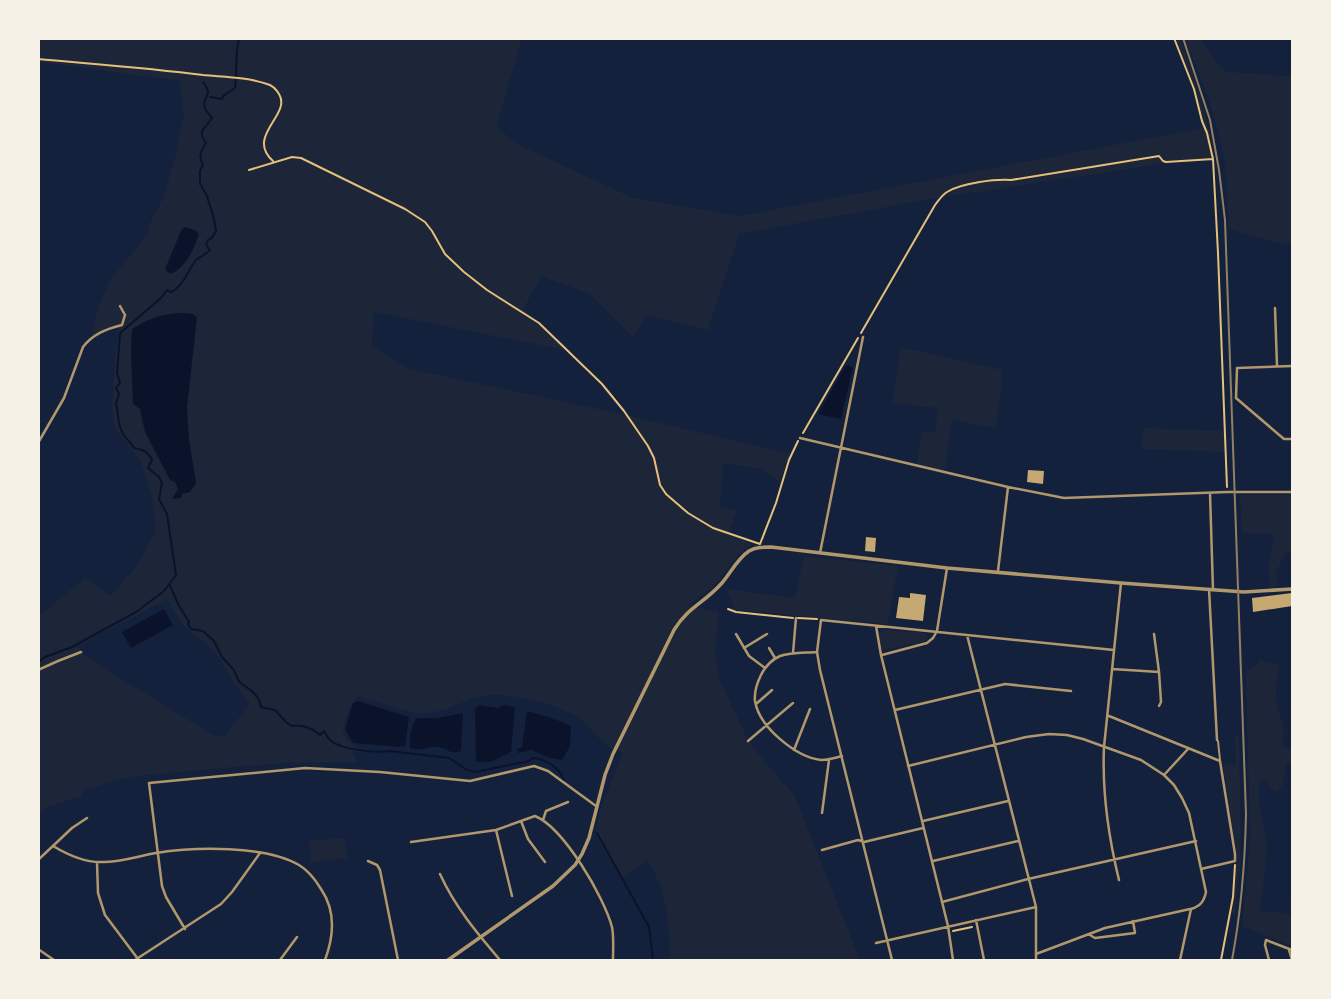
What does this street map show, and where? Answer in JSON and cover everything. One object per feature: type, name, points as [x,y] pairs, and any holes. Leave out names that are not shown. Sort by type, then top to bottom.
[{"type":"street","points":[[38,443],[64,398],[83,347],[100,332],[122,324],[125,314],[120,306]]},
{"type":"street","points":[[1275,308],[1277,366]]},
{"type":"street","points":[[820,553],[863,337]]},
{"type":"street","points":[[1293,366],[1237,368],[1236,398],[1284,439],[1293,439]]},
{"type":"street","points":[[800,438],[1008,488],[1064,498],[1293,492]]},
{"type":"street","points":[[998,572],[1008,488]]},
{"type":"street","points":[[1210,493],[1217,740]]},
{"type":"street","points":[[448,961],[553,886],[579,860],[589,838],[613,754],[674,631],[684,615],[713,592],[751,550],[771,547],[947,568],[1211,590],[1244,592],[1293,589]]},
{"type":"street","points":[[881,655],[927,643],[933,638],[937,631],[947,568]]},
{"type":"street","points":[[1119,880],[1108,834],[1104,796],[1104,747],[1121,583]]},
{"type":"street","points":[[793,653],[796,618]]},
{"type":"street","points":[[892,961],[820,670],[817,652],[821,620],[1114,650]]},
{"type":"street","points":[[876,626],[948,926],[953,961]]},
{"type":"street","points":[[736,634],[749,656],[765,668]]},
{"type":"street","points":[[744,648],[767,634]]},
{"type":"street","points":[[1154,634],[1160,672],[1159,706]]},
{"type":"street","points":[[967,635],[1036,907],[1035,961]]},
{"type":"street","points":[[769,648],[775,658]]},
{"type":"street","points":[[38,670],[81,652]]},
{"type":"street","points":[[817,652],[793,653],[775,658],[758,680],[756,704],[767,725],[794,750],[813,758],[829,760],[843,756]]},
{"type":"street","points":[[1112,669],[1160,672]]},
{"type":"street","points":[[895,710],[1008,684],[1071,691]]},
{"type":"street","points":[[756,704],[772,690]]},
{"type":"street","points":[[748,741],[793,702]]},
{"type":"street","points":[[794,750],[810,709]]},
{"type":"street","points":[[1108,716],[1220,761],[1235,861],[1202,869]]},
{"type":"street","points":[[908,766],[1034,735],[1067,735],[1141,760],[1174,785],[1189,813],[1206,892],[1204,901],[1191,909],[1133,921],[1035,954]]},
{"type":"street","points":[[1164,775],[1189,748]]},
{"type":"street","points":[[822,813],[829,760]]},
{"type":"street","points":[[185,929],[162,886],[149,783],[304,768],[470,781],[534,766],[548,771],[597,807]]},
{"type":"street","points":[[922,822],[1008,800]]},
{"type":"street","points":[[543,820],[546,811],[568,802]]},
{"type":"street","points":[[411,842],[496,830],[535,817],[543,820],[552,827],[584,867],[612,929],[613,961]]},
{"type":"street","points":[[38,860],[72,828],[87,818]]},
{"type":"street","points":[[521,821],[528,839],[545,862]]},
{"type":"street","points":[[822,850],[858,840],[864,842],[923,828]]},
{"type":"street","points":[[496,830],[512,896]]},
{"type":"street","points":[[932,862],[1018,841]]},
{"type":"street","points":[[942,902],[1028,879],[1196,841]]},
{"type":"street","points":[[53,846],[66,854],[104,863],[197,849],[282,857],[312,876],[324,893],[331,910],[333,925],[331,945],[325,961]]},
{"type":"street","points":[[97,862],[98,893],[105,915],[137,960],[221,904],[260,853]]},
{"type":"street","points":[[368,862],[374,862],[380,870],[398,961]]},
{"type":"street","points":[[440,874],[451,898],[500,961]]},
{"type":"street","points":[[876,943],[1036,907]]},
{"type":"street","points":[[1180,961],[1191,909]]},
{"type":"street","points":[[976,920],[984,961]]},
{"type":"street","points":[[1089,934],[1094,938],[1135,933],[1133,921]]},
{"type":"street","points":[[280,961],[298,937]]},
{"type":"street","points":[[1269,961],[1266,940],[1291,950],[1292,961]]},
{"type":"street","points":[[38,949],[54,961]]},
{"type":"lane","points":[[1217,740],[1220,761]]},
{"type":"path","points":[[1174,38],[1194,89],[1212,158],[1227,492]]},
{"type":"path","points":[[38,59],[270,84],[281,99],[281,105],[265,134],[266,152],[274,162]]},
{"type":"path","points":[[760,544],[789,460],[800,438],[935,205],[948,191],[966,185],[1159,156],[1166,162],[1212,158]]},
{"type":"path","points":[[249,170],[292,157],[301,158],[405,209],[425,222],[445,254],[464,272],[539,323],[602,384],[648,446],[660,485],[666,494],[713,528],[755,542]]},
{"type":"path","points":[[1223,375],[1237,374]]},
{"type":"path","points":[[729,609],[736,612],[821,620]]},
{"type":"path","points":[[1221,961],[1233,897],[1235,861]]},
{"type":"path","points":[[949,932],[977,926]]},
{"type":"shaded area","points":[[39,39],[522,39],[496,126],[515,143],[633,198],[739,216],[1204,128],[1214,160],[1193,159],[937,198],[739,234],[708,330],[646,315],[633,337],[590,294],[542,276],[523,309],[571,351],[374,312],[372,346],[410,369],[622,414],[790,454],[779,482],[761,469],[723,463],[720,506],[737,511],[728,535],[753,544],[738,554],[721,578],[690,604],[719,612],[715,652],[720,681],[747,738],[766,764],[794,794],[860,960],[670,960],[668,921],[655,873],[648,861],[622,877],[596,833],[602,806],[623,753],[606,745],[585,723],[566,711],[515,697],[483,696],[434,712],[414,713],[358,696],[349,709],[344,728],[345,737],[358,749],[352,751],[357,762],[286,763],[130,777],[83,790],[81,796],[48,807],[39,814],[39,616],[85,578],[110,596],[136,567],[156,531],[152,497],[141,462],[115,428],[112,409],[119,327],[106,330],[93,339],[91,336],[104,293],[150,230],[147,229],[163,198],[176,154],[184,113],[179,80],[39,62]],"holes":[[[167,599],[181,623],[216,653],[250,704],[223,737],[213,735],[110,672],[81,652],[78,646]]]},
{"type":"shaded area","points":[[1176,39],[1180,39],[1190,65],[1213,144],[1203,122],[1194,86]]},
{"type":"shaded area","points":[[1185,39],[1201,39],[1220,67],[1228,72],[1292,76],[1292,243],[1283,244],[1229,229],[1221,143],[1208,97]]},
{"type":"shaded area","points":[[184,227],[199,234],[185,263],[170,274],[165,269]]},
{"type":"shaded area","points":[[182,313],[197,317],[187,408],[196,483],[190,492],[182,494],[181,498],[172,499],[178,489],[175,482],[170,480],[145,432],[140,409],[133,404],[132,329],[156,317]]},
{"type":"shaded area","points":[[900,347],[1003,370],[996,428],[952,420],[945,471],[917,465],[922,431],[935,432],[938,408],[893,403]]},
{"type":"shaded area","points":[[846,365],[853,367],[841,419],[818,414]]},
{"type":"shaded area","points":[[1143,428],[1224,431],[1225,452],[1141,449]]},
{"type":"shaded area","points":[[1240,495],[1292,495],[1292,553],[1285,554],[1276,572],[1278,586],[1270,587],[1268,565],[1274,537],[1271,534],[1242,533]]},
{"type":"shaded area","points":[[804,556],[898,566],[888,624],[734,608],[727,589],[795,598]]},
{"type":"shaded area","points":[[164,609],[173,625],[131,648],[122,632]]},
{"type":"shaded area","points":[[882,630],[926,633],[928,637],[926,641],[882,650],[879,636]]},
{"type":"shaded area","points":[[1260,660],[1279,665],[1276,687],[1277,708],[1284,727],[1282,747],[1292,750],[1292,763],[1286,765],[1278,790],[1274,792],[1267,782],[1259,781],[1259,801],[1267,845],[1259,912],[1291,915],[1292,896],[1292,946],[1242,926],[1250,840],[1246,670],[1254,667]]},
{"type":"shaded area","points":[[358,701],[409,717],[405,746],[353,743],[345,729],[353,703]]},
{"type":"shaded area","points":[[479,705],[515,707],[511,752],[491,762],[476,762],[475,709]]},
{"type":"shaded area","points":[[527,711],[571,726],[570,746],[562,760],[531,750],[518,753],[517,749],[522,747]]},
{"type":"shaded area","points":[[463,713],[461,751],[451,752],[435,747],[410,748],[411,732],[417,718],[437,718]]},
{"type":"shaded area","points":[[1235,736],[1239,736],[1241,859],[1235,916],[1232,913],[1237,857],[1223,763],[1236,766]]},
{"type":"shaded area","points":[[344,838],[347,858],[311,862],[309,841]]},
{"type":"building","points":[[1028,470],[1044,471],[1043,484],[1027,482]]},
{"type":"building","points":[[866,537],[876,538],[875,552],[865,551]]},
{"type":"building","points":[[910,593],[926,595],[923,621],[896,618],[899,597],[910,598]]},
{"type":"building","points":[[1292,593],[1292,606],[1253,612],[1252,598]]},
{"type":"waterway","points":[[210,97],[222,99],[235,88],[239,38]]},
{"type":"waterway","points":[[38,662],[136,612],[164,591],[176,575],[167,514],[159,499],[162,483],[148,468],[152,460],[149,455],[134,448],[121,430],[116,404],[119,394],[116,388],[120,383],[117,373],[120,333],[167,290],[171,292],[179,286],[196,260],[210,250],[206,245],[216,231],[207,196],[200,184],[203,165],[201,154],[206,143],[202,131],[212,118],[205,109],[208,91],[203,82]]},
{"type":"waterway","points":[[170,585],[191,629],[203,631],[214,641],[239,682],[252,691],[259,699],[261,707],[275,710],[292,726],[308,728],[320,735],[324,731],[331,741],[351,749],[449,758],[475,772],[529,761],[532,758],[547,762],[564,780]]},
{"type":"waterway","points":[[597,833],[649,927],[653,960]]},
{"type":"railway","points":[[1183,38],[1210,120],[1225,220],[1246,814],[1242,888],[1232,960]]}]
